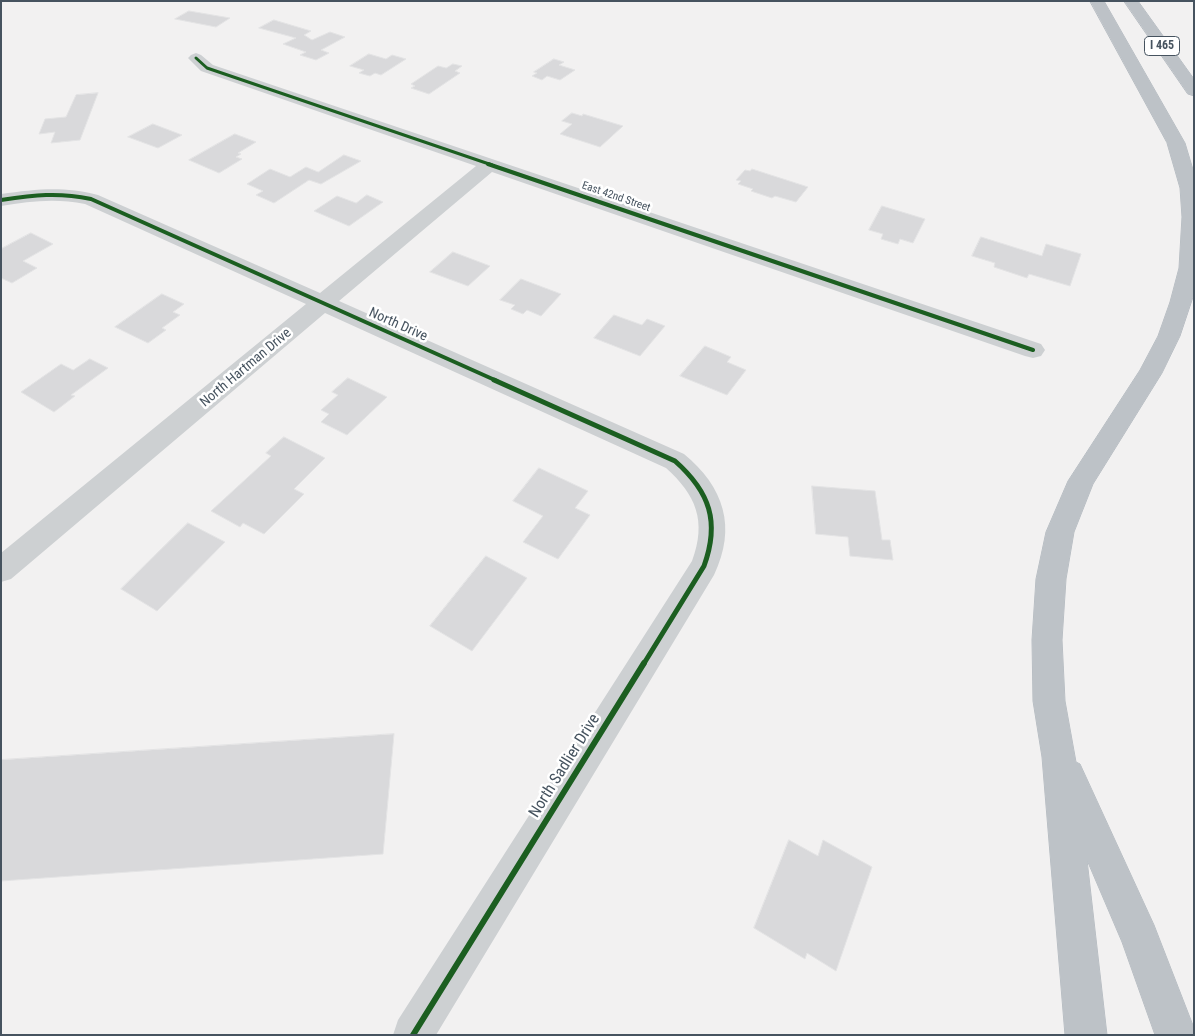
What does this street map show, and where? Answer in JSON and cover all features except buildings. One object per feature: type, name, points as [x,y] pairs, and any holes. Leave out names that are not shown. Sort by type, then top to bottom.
[{"type":"highway","points":[[1086,1035],[1059,757],[1050,701],[1047,640],[1051,579],[1060,532],[1081,481],[1150,373],[1169,336],[1181,302],[1189,268],[1192,240],[1189,188],[1176,143],[1097,1]]},
{"type":"highway","name":"I 465","points":[[1131,1],[1194,91]]},
{"type":"highway","points":[[1059,757],[1140,939],[1176,1035]]},
{"type":"street","name":"East 42nd Street","points":[[196,58],[207,68],[1033,350]]},
{"type":"street","name":"North Hartman Drive","points":[[1,570],[324,304],[490,164]]},
{"type":"street","name":"North Drive","points":[[1,200],[33,194],[62,194],[91,199],[675,461],[694,478],[709,502]]},
{"type":"street","name":"North Sadlier Drive","points":[[413,1035],[704,566],[711,545],[712,527],[709,502]]},
{"type":"cycle path","points":[[196,58],[207,68],[1033,350]]},
{"type":"cycle path","points":[[1,200],[40,194],[66,194],[91,199],[675,461],[687,471],[704,495],[712,522],[710,551],[704,566],[413,1035]]}]
